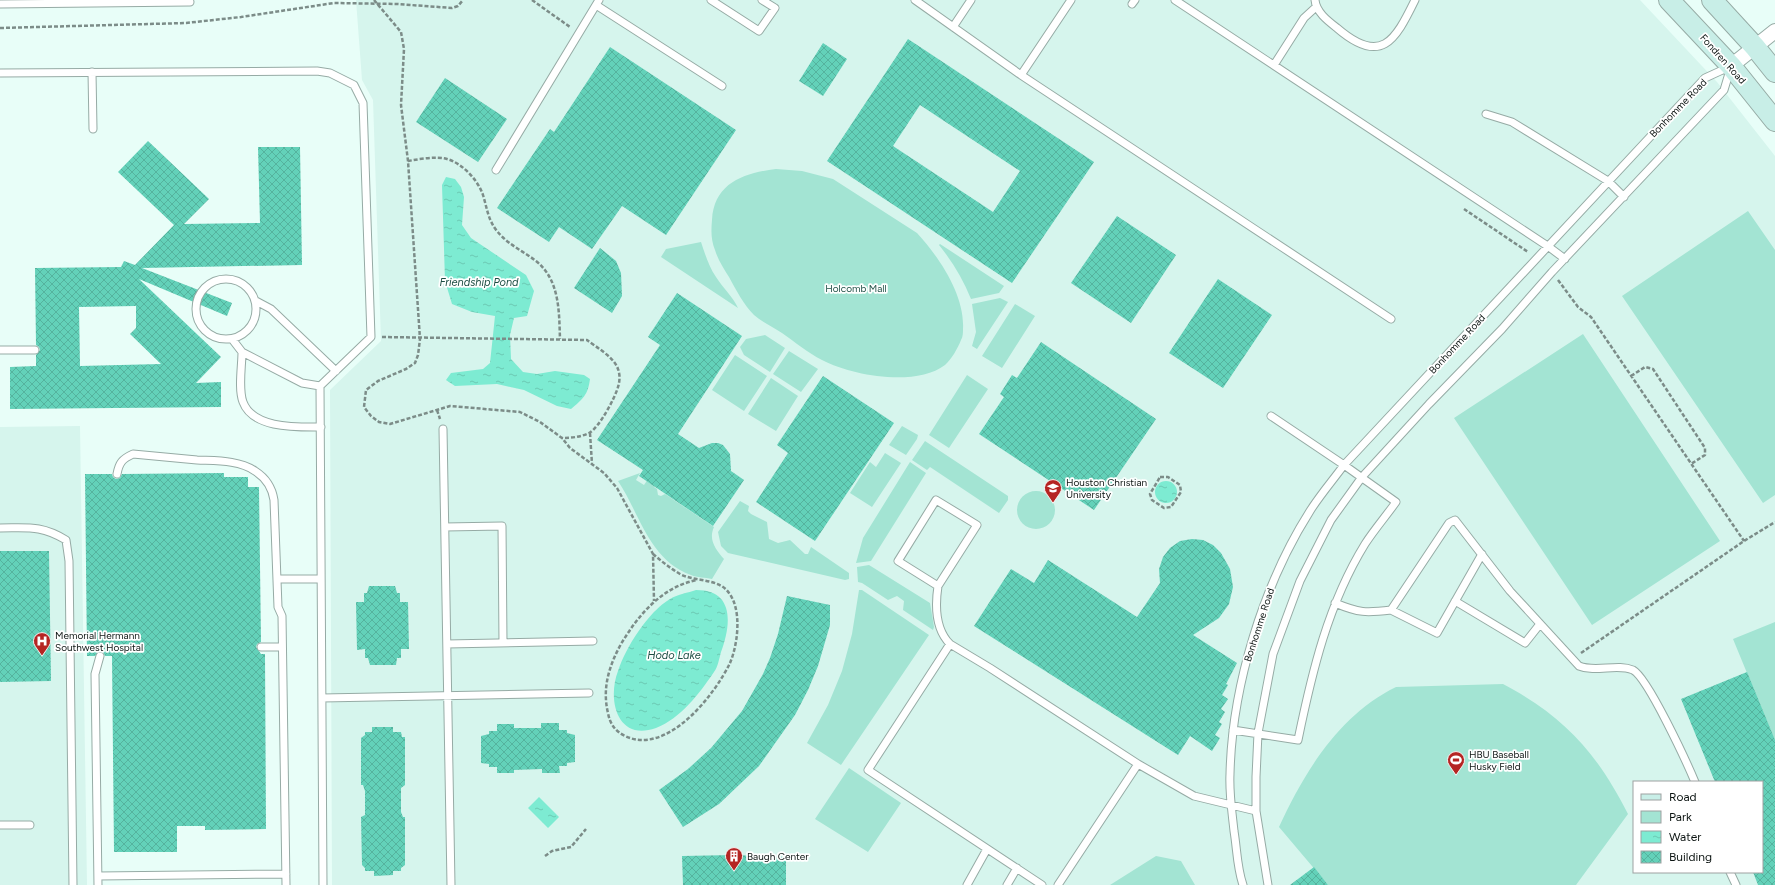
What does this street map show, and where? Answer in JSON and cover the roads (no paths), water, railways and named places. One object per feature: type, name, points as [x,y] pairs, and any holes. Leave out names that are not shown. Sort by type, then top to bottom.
[{"type":"main road","name":"Fondren Road","points":[[1669,0],[1731,66],[1775,121]]},
{"type":"main road","points":[[1712,0],[1756,47],[1775,72]]},
{"type":"street","points":[[1731,66],[1775,31]]},
{"type":"lane","points":[[711,0],[759,31],[775,8],[762,0]]},
{"type":"lane","points":[[915,0],[1021,75],[1391,319]]},
{"type":"lane","points":[[952,27],[971,0]]},
{"type":"lane","points":[[1021,75],[1071,0]]},
{"type":"lane","points":[[1175,0],[1565,259]]},
{"type":"lane","points":[[1274,65],[1304,18],[1315,4],[1327,20],[1346,36],[1360,45],[1373,47],[1382,46],[1393,39],[1401,29],[1415,0]]},
{"type":"lane","points":[[0,4],[190,2]]},
{"type":"lane","points":[[496,170],[597,2],[722,86]]},
{"type":"lane","name":"Bonhomme Road","points":[[1243,885],[1240,878],[1231,804],[1230,774],[1233,730],[1243,675],[1266,599],[1291,543],[1310,510],[1344,465],[1537,258],[1549,247],[1705,78],[1731,66]]},
{"type":"lane","name":"Bonhomme Road","points":[[1268,885],[1256,811],[1258,733],[1272,654],[1300,581],[1331,520],[1362,477],[1429,404],[1502,329],[1552,272],[1724,90],[1731,66]]},
{"type":"lane","points":[[0,73],[317,71],[330,73],[354,85],[364,102],[372,337],[320,386],[323,885]]},
{"type":"lane","points":[[92,72],[93,129]]},
{"type":"lane","points":[[1486,114],[1512,122],[1608,182],[1624,197]]},
{"type":"lane","points":[[226,278],[236,280],[245,285],[252,292],[256,302],[257,311],[254,321],[249,329],[232,339],[222,339],[212,336],[204,330],[199,322],[196,312],[196,302],[200,293],[207,285],[216,280],[226,278]]},
{"type":"lane","points":[[256,302],[272,309],[336,371]]},
{"type":"lane","points":[[232,339],[242,352],[302,383],[320,386]]},
{"type":"lane","points":[[0,350],[35,350]]},
{"type":"lane","points":[[242,352],[242,401],[254,416],[276,425],[321,427]]},
{"type":"lane","points":[[1233,730],[1298,740],[1309,686],[1335,603],[1365,544],[1396,502],[1362,477],[1271,416]]},
{"type":"lane","points":[[443,429],[451,885]]},
{"type":"lane","points":[[117,474],[119,464],[124,458],[132,454],[228,462],[243,465],[254,470],[264,478],[272,488],[274,500],[278,606],[282,616],[286,885]]},
{"type":"lane","points":[[938,586],[898,560],[936,500],[977,526],[938,586],[937,613],[940,631],[950,644],[990,668],[1138,764],[1194,796],[1256,811]]},
{"type":"lane","points":[[1391,610],[1449,523],[1455,520],[1510,591],[1579,666],[1587,669],[1623,668],[1632,670],[1641,677],[1673,735],[1695,781]]},
{"type":"lane","points":[[445,527],[502,526],[503,643]]},
{"type":"lane","points":[[0,528],[37,528],[52,532],[66,540],[69,560],[73,885]]},
{"type":"lane","points":[[1335,603],[1356,612],[1391,610],[1437,633],[1482,554]]},
{"type":"lane","points":[[277,579],[321,579]]},
{"type":"lane","points":[[1455,601],[1525,643],[1540,624]]},
{"type":"lane","points":[[447,644],[593,641]]},
{"type":"lane","points":[[950,644],[868,770],[1042,885]]},
{"type":"lane","points":[[261,647],[282,647]]},
{"type":"lane","points":[[98,885],[95,674],[100,656]]},
{"type":"lane","points":[[322,698],[588,692]]},
{"type":"lane","points":[[1058,885],[1138,764]]},
{"type":"lane","points":[[0,825],[30,825]]},
{"type":"lane","points":[[967,885],[988,849]]},
{"type":"lane","points":[[1007,885],[1017,868]]},
{"type":"lane","points":[[1730,873],[1736,885]]},
{"type":"lane","points":[[98,876],[286,874]]},
{"type":"water","name":"Friendship Pond","points":[[446,177],[455,179],[461,187],[464,197],[462,225],[471,238],[526,275],[534,291],[527,316],[514,318],[510,335],[511,359],[523,372],[537,374],[555,371],[584,375],[590,379],[588,389],[584,396],[571,409],[557,406],[524,390],[497,384],[455,386],[446,380],[451,373],[483,369],[490,363],[495,316],[472,312],[452,304],[445,281],[442,185]]},
{"type":"water","points":[[1166,481],[1174,484],[1177,492],[1174,500],[1166,503],[1158,500],[1155,492],[1158,484]]},
{"type":"water","name":"Hodo Lake","points":[[696,590],[709,592],[718,596],[724,602],[727,611],[727,631],[716,668],[696,697],[674,718],[656,728],[643,731],[632,729],[624,724],[618,716],[614,694],[618,671],[626,651],[646,621],[662,605],[673,597]]},
{"type":"water","points":[[539,797],[559,817],[548,828],[528,808]]},
{"type":"place","name":"Houston Christian University","points":[[1053,503]]},
{"type":"place","name":"Memorial Hermann Southwest Hospital","points":[[42,656]]},
{"type":"place","name":"HBU Baseball Husky Field","points":[[1456,775]]},
{"type":"place","name":"Baugh Center","points":[[734,871]]},
{"type":"park label","name":"Holcomb Mall","points":[[856,288]]}]
